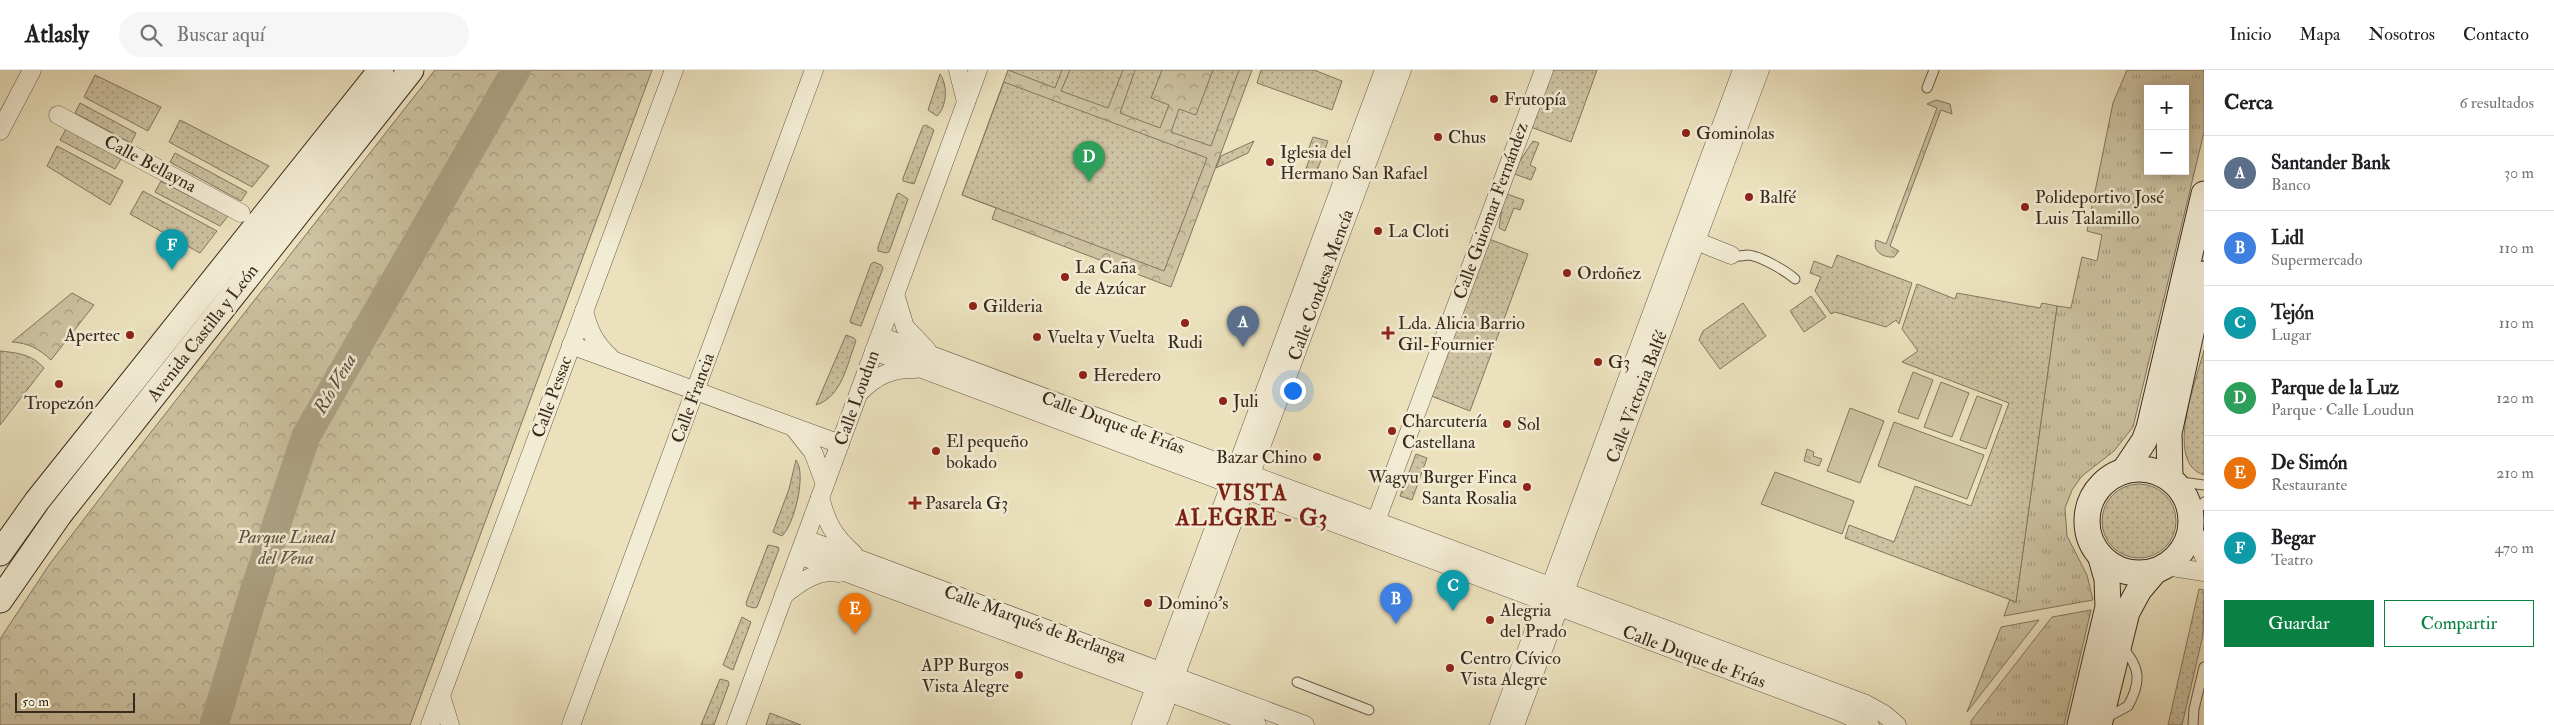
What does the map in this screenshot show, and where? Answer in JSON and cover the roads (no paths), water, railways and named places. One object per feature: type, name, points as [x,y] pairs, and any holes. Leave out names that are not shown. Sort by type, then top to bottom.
[{"type":"main road","name":"Avenida Castilla y León","points":[[0,553],[8,535],[381,70]]},
{"type":"main road","name":"Avenida Castilla y León","points":[[0,600],[59,515],[410,70]]},
{"type":"main road","points":[[2124,470],[2144,441],[2149,428],[2204,194]]},
{"type":"main road","points":[[2172,480],[2169,433],[2204,274]]},
{"type":"main road","points":[[2148,469],[2172,480],[2196,515],[2184,549],[2139,590],[2127,612],[2093,724],[2108,607],[2107,579],[2101,558],[2092,545],[2087,529],[2087,514],[2091,500],[2099,487],[2110,477],[2124,470],[2148,469]]},
{"type":"main road","points":[[2101,558],[2117,569],[2126,572],[2146,573],[2160,569]]},
{"type":"street","points":[[0,131],[32,70]]},
{"type":"street","name":"Calle Pessac","points":[[430,725],[674,70]]},
{"type":"street","name":"Calle Francia","points":[[571,725],[814,70]]},
{"type":"street","points":[[958,70],[966,102]]},
{"type":"street","name":"Calle Loudun","points":[[736,725],[978,70]]},
{"type":"street","name":"Calle Condesa Mencía","points":[[1157,725],[1168,678],[1241,479],[1384,70]]},
{"type":"street","name":"Calle Condesa Mencía","points":[[1241,479],[1402,70]]},
{"type":"street","name":"Calle Guiomar Fernández","points":[[1376,521],[1544,70]]},
{"type":"street","name":"Calle Victoria Balfé","points":[[1515,725],[1556,597],[1742,70]]},
{"type":"street","name":"Calle Victoria Balfé","points":[[1499,725],[1556,597],[1760,70]]},
{"type":"street","name":"Calle Bellayna","points":[[58,115],[241,213]]},
{"type":"street","points":[[1706,245],[1731,255]]},
{"type":"street","name":"Calle Duque de Frías","points":[[896,294],[905,328],[936,366]]},
{"type":"street","points":[[584,311],[588,327],[597,345],[616,362]]},
{"type":"street","name":"Calle Duque de Frías","points":[[877,344],[1241,479],[1516,591],[1594,602],[1866,704],[1884,714],[1896,725]]},
{"type":"street","points":[[571,345],[840,444]]},
{"type":"street","name":"Calle Duque de Frías","points":[[859,393],[878,376],[890,371],[936,366],[1204,474],[1285,487],[1376,521],[1556,597],[1870,725]]},
{"type":"street","name":"Calle Marqués de Berlanga","points":[[794,428],[813,452],[823,491],[828,524],[834,534],[863,560]]},
{"type":"street","points":[[2196,515],[2204,557]]},
{"type":"street","name":"Calle Marqués de Berlanga","points":[[802,547],[863,560],[1168,678],[1257,725]]},
{"type":"street","name":"Calle Marqués de Berlanga","points":[[802,547],[856,577]]},
{"type":"street","points":[[2160,569],[2204,572]]},
{"type":"street","name":"Calle Marqués de Berlanga","points":[[784,595],[797,584],[813,575],[833,572],[856,577],[1133,679],[1192,677],[1207,689],[1305,725]]},
{"type":"street","name":"Calle Condesa Mencía","points":[[1140,725],[1148,705],[1168,678]]},
{"type":"street","name":"Calle Marqués de Berlanga","points":[[1133,679],[1144,692],[1148,705]]},
{"type":"street","points":[[441,696],[450,725]]},
{"type":"lane","points":[[1927,88],[1934,70]]},
{"type":"lane","points":[[1731,255],[1740,258],[1748,255],[1785,270],[1795,279]]},
{"type":"lane","points":[[2172,480],[2204,485]]},
{"type":"lane","points":[[2193,725],[2194,709],[2204,667]]},
{"type":"lane","points":[[1296,682],[1369,710]]},
{"type":"waterway","name":"Río Vena","points":[[214,725],[254,592],[306,436],[516,70]]},
{"type":"place","name":"Frutopía","points":[[1494,99]]},
{"type":"place","name":"Gominolas","points":[[1686,133]]},
{"type":"place","name":"Chus","points":[[1438,137]]},
{"type":"place","name":"Iglesia del Hermano San Rafael","points":[[1270,162]]},
{"type":"place","name":"Parque de la Luz","points":[[1089,182]]},
{"type":"place","name":"Balfé","points":[[1749,197]]},
{"type":"place","name":"Polideportivo José Luis Talamillo","points":[[2025,207]]},
{"type":"place","name":"La Cloti","points":[[1378,231]]},
{"type":"place","name":"Begar","points":[[172,270]]},
{"type":"place","name":"Ordoñez","points":[[1567,273]]},
{"type":"place","name":"La Caña de Azúcar","points":[[1065,277]]},
{"type":"place","name":"Gilderia","points":[[973,306]]},
{"type":"place","name":"Rudi","points":[[1185,323]]},
{"type":"place","name":"Lda. Alicia Barrio Gil-Fournier","points":[[1388,333]]},
{"type":"place","name":"Apertec","points":[[130,335]]},
{"type":"place","name":"Vuelta y Vuelta","points":[[1037,337]]},
{"type":"place","name":"Santander Bank","points":[[1243,347]]},
{"type":"place","name":"G3","points":[[1598,362]]},
{"type":"place","name":"Heredero","points":[[1083,375]]},
{"type":"place","name":"Tropezón","points":[[59,384]]},
{"type":"place","name":"Juli","points":[[1223,401]]},
{"type":"place","name":"Sol","points":[[1507,424]]},
{"type":"place","name":"Charcutería Castellana","points":[[1392,431]]},
{"type":"place","name":"El pequeño bokado","points":[[936,451]]},
{"type":"place","name":"Bazar Chino","points":[[1317,457]]},
{"type":"place","name":"Wagyu Burger Finca Santa Rosalia","points":[[1527,487]]},
{"type":"place","name":"Pasarela G3","points":[[915,503]]},
{"type":"place","name":"Domino's","points":[[1148,603]]},
{"type":"place","name":"Tejón","points":[[1453,611]]},
{"type":"place","name":"Alegria del Prado","points":[[1490,620]]},
{"type":"place","name":"Lidl","points":[[1396,624]]},
{"type":"place","name":"De Simón","points":[[855,634]]},
{"type":"place","name":"Centro Cívico Vista Alegre","points":[[1450,668]]},
{"type":"place","name":"APP Burgos Vista Alegre","points":[[1019,675]]},
{"type":"district","name":"VISTA ALEGRE - G3","points":[[1252,506]]},
{"type":"park label","name":"Parque Lineal del Vena","points":[[286,547]]}]
